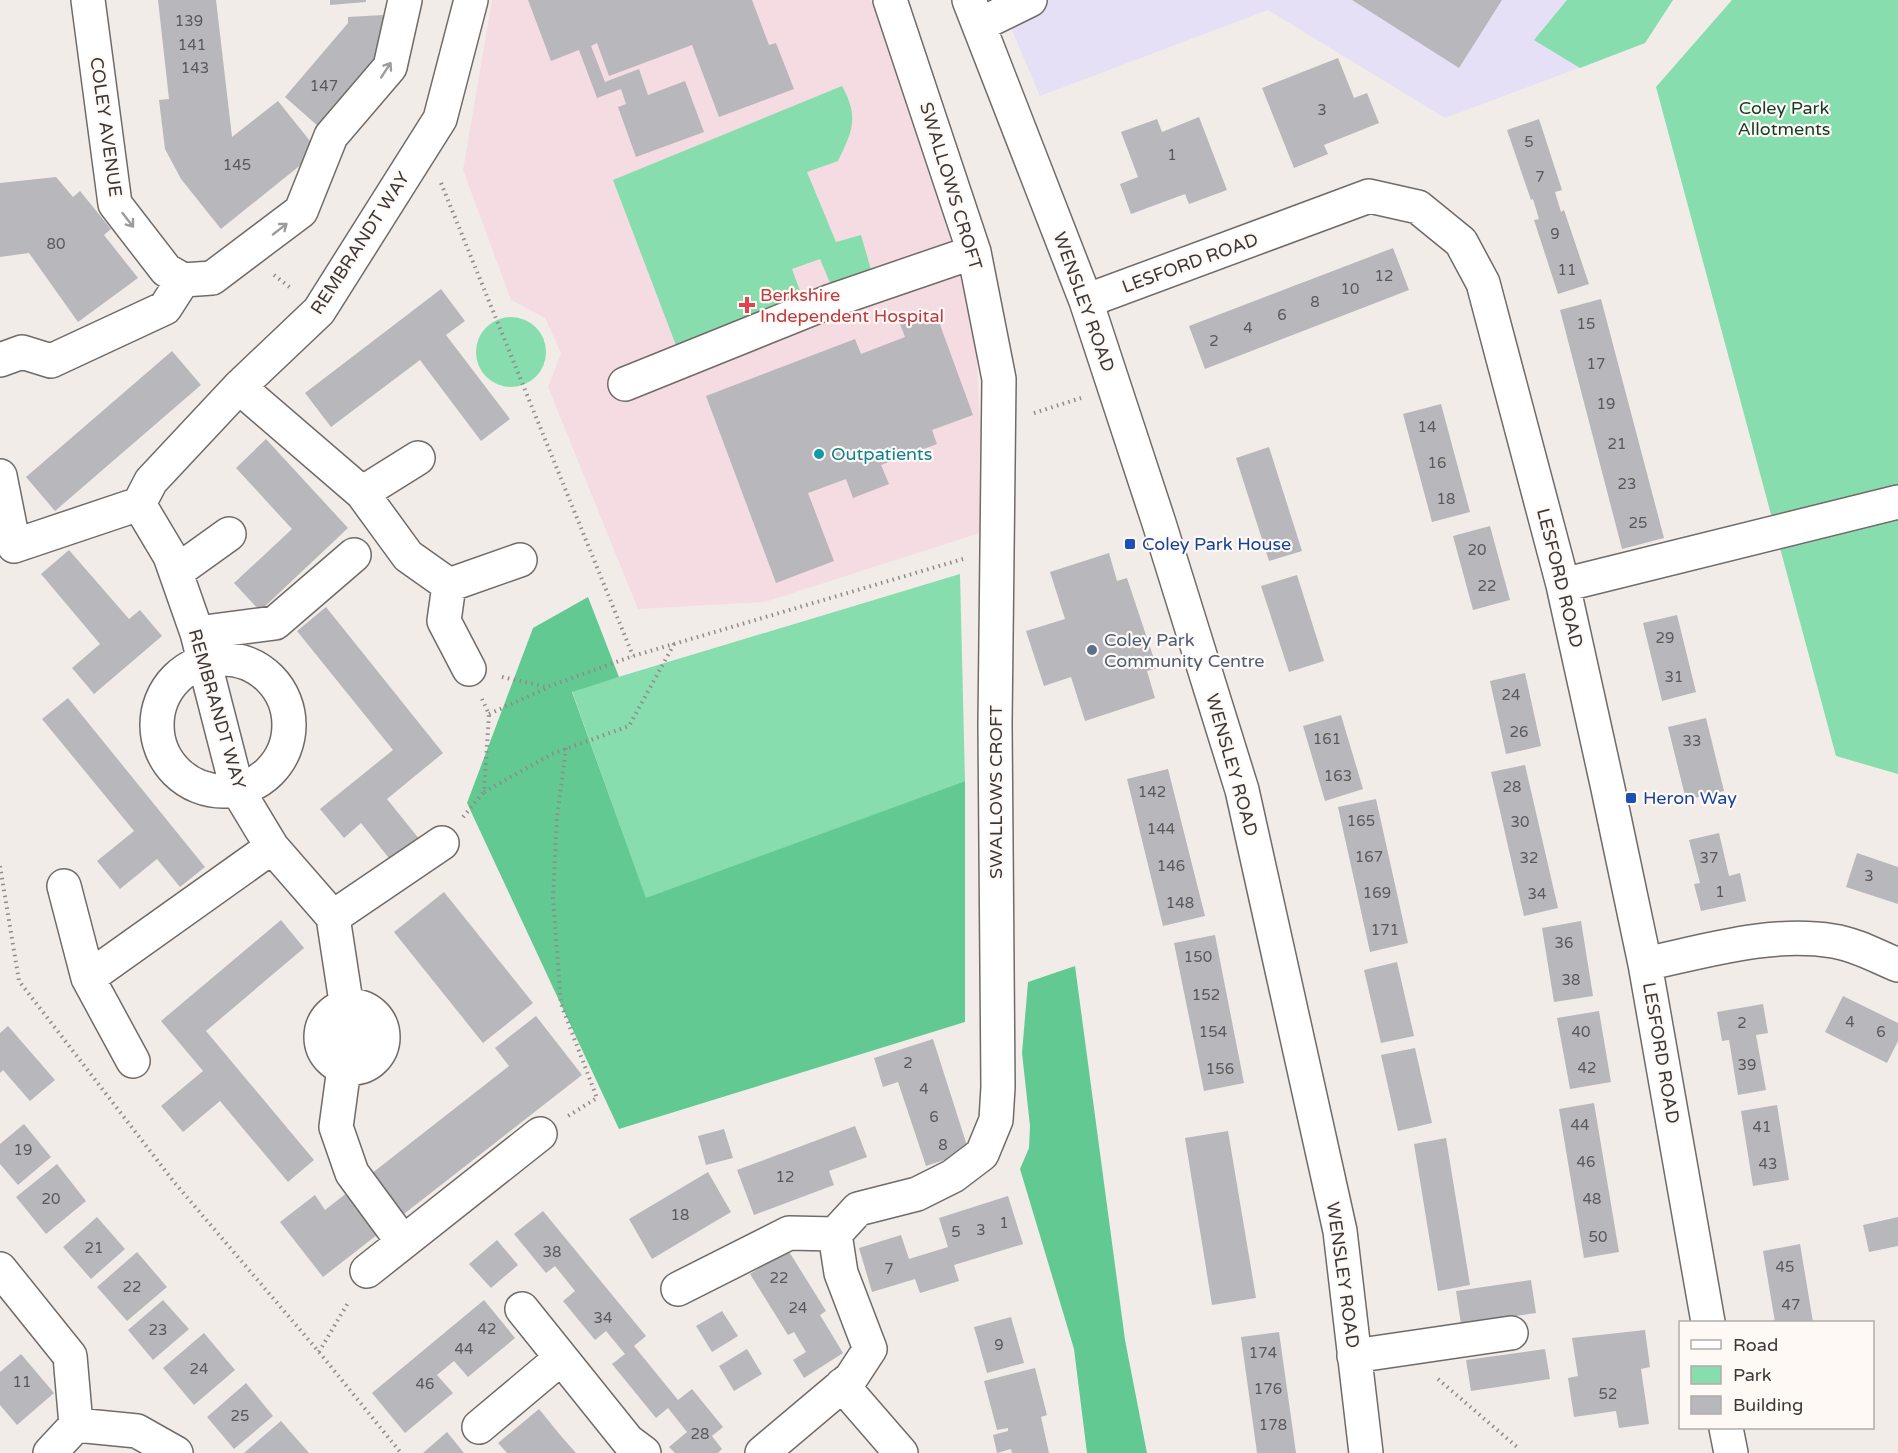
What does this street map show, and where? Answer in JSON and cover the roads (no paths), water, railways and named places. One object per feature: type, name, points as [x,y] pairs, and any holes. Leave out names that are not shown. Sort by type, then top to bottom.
[{"type":"street","name":"COLEY AVENUE","points":[[88,0],[115,204],[166,270],[183,280]]},
{"type":"street","points":[[0,360],[22,352],[51,360],[165,308],[183,280],[212,278],[301,211],[332,136],[390,67],[405,0]]},
{"type":"street","name":"REMBRANDT WAY","points":[[333,917],[272,847],[237,789],[226,755],[202,647],[170,556],[139,504],[151,481],[239,387],[319,311],[440,119],[471,0]]},
{"type":"street","name":"SWALLOWS CROFT","points":[[835,1234],[858,1209],[917,1194],[952,1176],[982,1154],[996,1120],[998,1087],[995,724],[999,379],[974,252],[891,0]]},
{"type":"street","points":[[974,12],[1030,0]]},
{"type":"street","name":"WENSLEY ROAD","points":[[974,12],[1086,302],[1242,790],[1340,1231],[1366,1453]]},
{"type":"street","name":"LESFORD ROAD","points":[[1086,302],[1369,196],[1418,207],[1461,242],[1483,283],[1563,585],[1645,964],[1708,1321]]},
{"type":"street","points":[[625,384],[831,301],[974,252]]},
{"type":"street","points":[[239,387],[362,493],[408,556],[449,585]]},
{"type":"street","points":[[362,493],[418,458]]},
{"type":"street","points":[[0,476],[14,546],[139,504]]},
{"type":"street","points":[[1563,585],[1898,502]]},
{"type":"street","points":[[176,572],[229,534]]},
{"type":"street","points":[[202,647],[226,659],[247,663],[265,674],[279,689],[287,708],[289,731],[283,753],[270,772],[251,785],[237,789],[206,789],[186,779],[169,763],[160,743],[157,722],[161,701],[172,683],[187,669],[202,647],[275,623],[354,555]]},
{"type":"street","points":[[449,585],[519,560]]},
{"type":"street","points":[[449,585],[444,621],[469,669]]},
{"type":"street","points":[[402,1241],[352,1173],[336,1127],[348,1054],[348,1006],[333,917],[442,843]]},
{"type":"street","points":[[88,978],[272,847]]},
{"type":"street","points":[[64,886],[88,978],[133,1061]]},
{"type":"street","points":[[1645,964],[1746,942],[1789,938],[1834,941],[1898,965]]},
{"type":"street","points":[[367,1271],[540,1134]]},
{"type":"street","points":[[678,1289],[789,1233],[835,1234],[841,1273],[870,1349],[851,1378],[762,1453]]},
{"type":"street","points":[[0,1269],[70,1356],[76,1425],[50,1453]]},
{"type":"street","points":[[522,1309],[628,1441],[644,1453]]},
{"type":"street","points":[[1354,1356],[1511,1333]]},
{"type":"street","points":[[479,1427],[560,1359]]},
{"type":"street","points":[[842,1386],[901,1453]]},
{"type":"street","points":[[76,1425],[137,1431],[176,1453]]},
{"type":"street","points":[[1726,1429],[1731,1453]]},
{"type":"place","name":"Berkshire Independent Hospital","points":[[747,305]]},
{"type":"place","name":"Outpatients","points":[[819,454]]},
{"type":"place","name":"Coley Park House","points":[[1130,544]]},
{"type":"place","name":"Coley Park Community Centre","points":[[1092,650]]},
{"type":"place","name":"Heron Way","points":[[1631,798]]},
{"type":"park label","name":"Coley Park Allotments","points":[[1784,118]]}]
